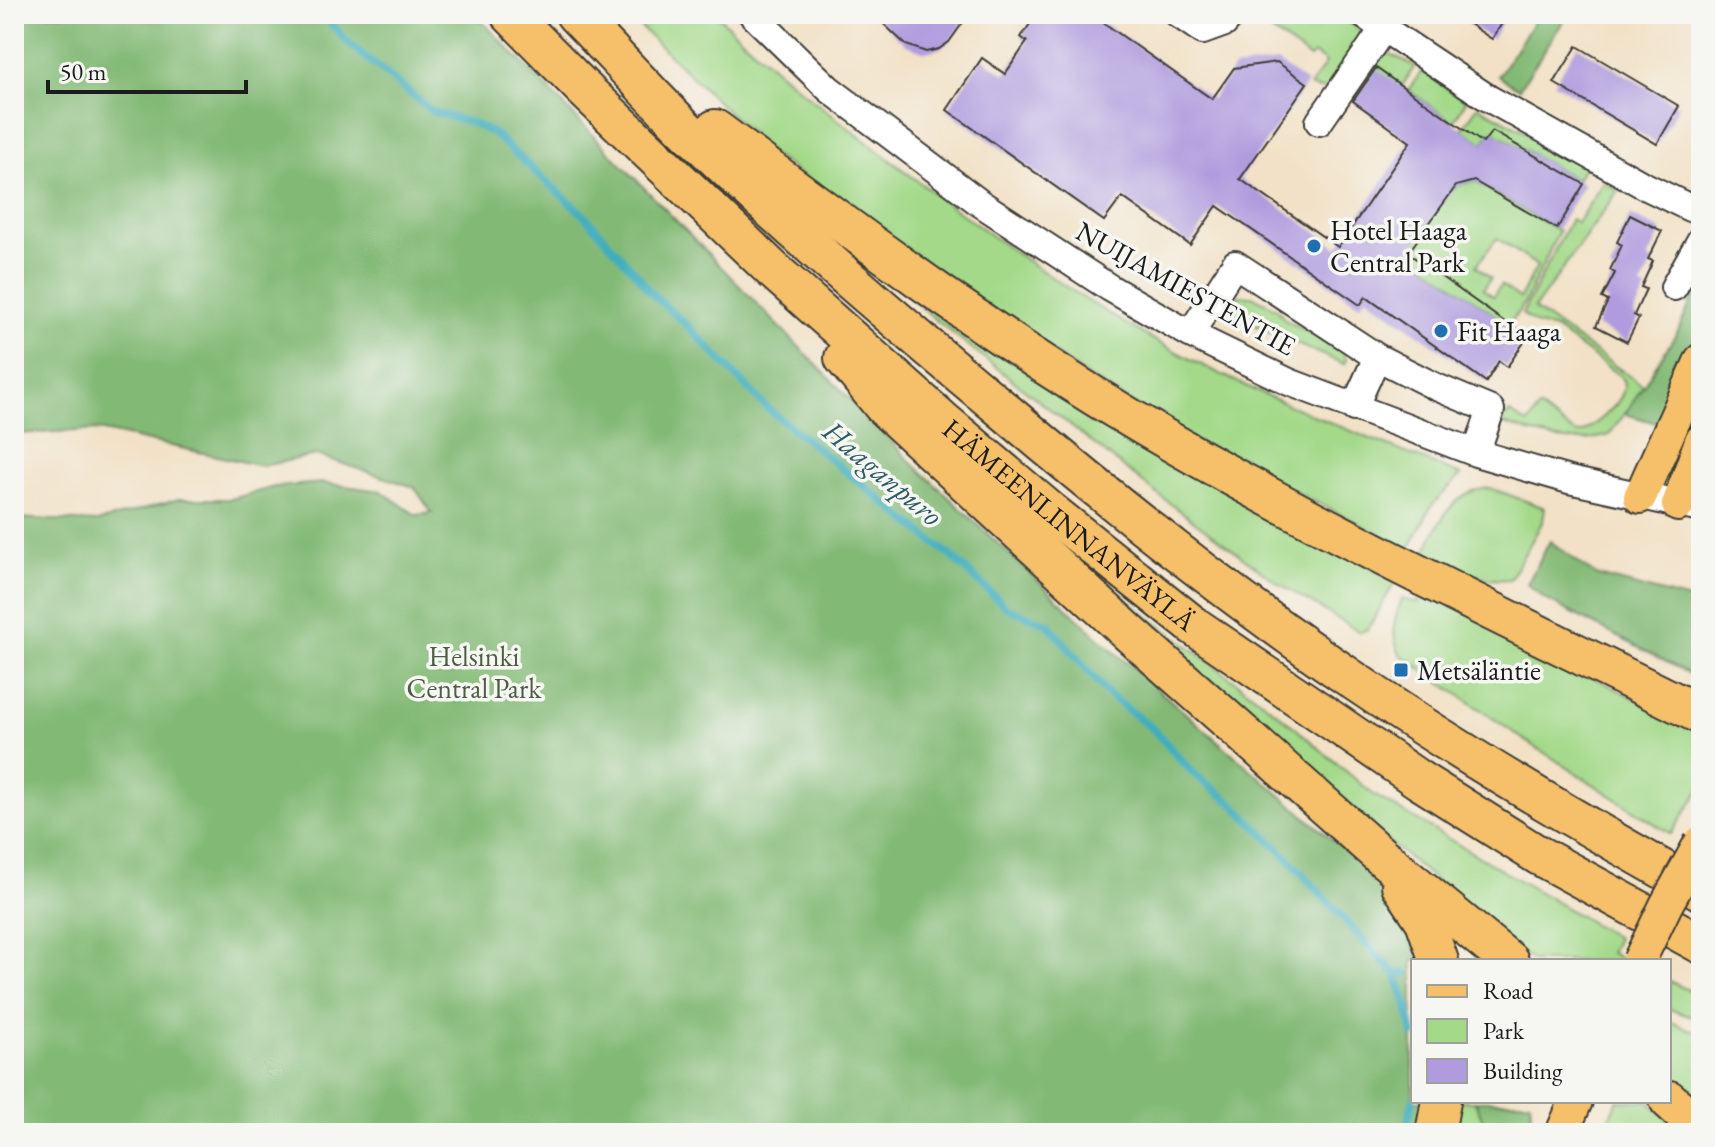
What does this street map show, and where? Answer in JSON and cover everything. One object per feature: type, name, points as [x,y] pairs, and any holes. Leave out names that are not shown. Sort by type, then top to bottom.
[{"type":"highway","name":"HÄMEENLINNANVÄYLÄ","points":[[510,14],[637,141],[772,269],[942,420],[1194,626],[1300,701],[1512,839],[1701,944]]},
{"type":"highway","name":"HÄMEENLINNANVÄYLÄ","points":[[575,14],[692,135],[877,305],[1080,475],[1224,589],[1445,741],[1559,811],[1701,891]]},
{"type":"highway","points":[[612,53],[820,208],[1018,348],[1126,416],[1269,498],[1701,715]]},
{"type":"highway","points":[[772,269],[884,407],[1127,631],[1381,856],[1507,959]]},
{"type":"highway","points":[[1381,856],[1425,921],[1438,959]]},
{"type":"highway","points":[[1671,1102],[1701,1129]]},
{"type":"highway","points":[[1435,1133],[1441,1103]]},
{"type":"main road","points":[[1640,497],[1701,360]]},
{"type":"main road","points":[[1689,507],[1701,441]]},
{"type":"main road","points":[[1640,959],[1701,842]]},
{"type":"main road","points":[[1562,1133],[1575,1103]]},
{"type":"street","name":"NUIJAMIESTENTIE","points":[[752,14],[829,89],[980,203],[1110,288],[1190,334],[1289,382],[1476,453],[1549,474],[1689,507]]},
{"type":"street","points":[[1178,14],[1203,31],[1225,23],[1232,14]]},
{"type":"street","points":[[1319,122],[1373,21],[1488,98],[1643,185],[1690,208],[1701,210]]},
{"type":"street","points":[[1674,287],[1701,239]]},
{"type":"street","points":[[1190,334],[1235,264],[1377,357],[1491,410],[1476,453]]},
{"type":"street","points":[[1354,408],[1377,357]]},
{"type":"green space","name":"Helsinki Central Park","points":[[14,14],[475,14],[911,462],[1112,650],[1371,873],[1408,918],[1428,959],[1411,959],[1411,1103],[1428,1103],[1422,1133],[14,1133],[14,518],[98,522],[179,499],[231,499],[274,487],[323,483],[381,491],[416,515],[432,513],[414,487],[316,455],[262,466],[99,430],[14,434]]},
{"type":"green space","points":[[627,14],[716,14],[786,78],[861,138],[1004,245],[1101,309],[1239,383],[1461,475],[1432,505],[1409,549],[1193,440],[1081,372],[773,155]]},
{"type":"green space","points":[[1271,14],[1336,14],[1360,30],[1354,52],[1334,83],[1324,89],[1310,86],[1326,63],[1314,54],[1310,58],[1263,25]]},
{"type":"green space","points":[[1539,14],[1568,14],[1519,89],[1498,76]]},
{"type":"green space","points":[[1386,52],[1415,66],[1402,86],[1368,79],[1361,74],[1377,55]]},
{"type":"green space","points":[[1422,71],[1466,101],[1453,122],[1408,90]]},
{"type":"green space","points":[[1478,106],[1585,164],[1577,180],[1492,131],[1483,143],[1462,129]]},
{"type":"green space","points":[[1474,181],[1559,231],[1525,302],[1509,325],[1403,249],[1456,186]],"holes":[[[1497,238],[1537,266],[1520,298],[1501,285],[1493,296],[1483,289],[1491,278],[1476,266]]]},
{"type":"green space","points":[[1603,182],[1618,191],[1534,309],[1645,387],[1609,435],[1594,439],[1567,440],[1500,423],[1510,413],[1528,424],[1539,408],[1580,434],[1612,409],[1623,392],[1624,384],[1620,376],[1555,329],[1537,325],[1522,314],[1571,219],[1577,223]]},
{"type":"green space","points":[[850,245],[1395,582],[1368,629],[1360,632],[1278,583],[1160,496],[936,320]]},
{"type":"green space","points":[[1701,279],[1701,331],[1656,423],[1625,414],[1678,331]]},
{"type":"green space","points":[[1235,296],[1252,296],[1277,309],[1285,320],[1343,352],[1344,364],[1223,309],[1220,305]]},
{"type":"green space","points":[[1490,488],[1545,508],[1543,521],[1510,579],[1466,573],[1425,553],[1456,502],[1473,491]]},
{"type":"green space","points":[[1027,517],[1151,618],[1280,715],[1374,795],[1617,938],[1610,953],[1623,959],[1530,959],[1316,781]]},
{"type":"green space","points":[[1550,541],[1595,575],[1701,603],[1701,680],[1545,599],[1527,584]]},
{"type":"green space","points":[[1415,586],[1691,727],[1701,735],[1701,788],[1671,834],[1523,739],[1400,654],[1394,633],[1395,620],[1402,599],[1419,603]]},
{"type":"green space","points":[[1671,982],[1701,996],[1701,1020],[1671,1010]]},
{"type":"green space","points":[[1671,1022],[1701,1034],[1701,1110],[1671,1082]]},
{"type":"green space","points":[[1450,1103],[1476,1103],[1488,1133],[1444,1133]]},
{"type":"green space","points":[[1476,1103],[1530,1103],[1532,1117],[1528,1133],[1488,1133]]},
{"type":"green space","points":[[1616,1103],[1650,1103],[1683,1133],[1602,1133]]},
{"type":"building","points":[[873,14],[969,14],[949,42],[939,49],[926,52],[906,45]]},
{"type":"building","points":[[1037,14],[1091,14],[1212,99],[1234,68],[1277,62],[1307,83],[1240,179],[1338,247],[1410,142],[1353,101],[1376,68],[1483,143],[1492,131],[1584,184],[1557,229],[1474,181],[1456,186],[1408,253],[1527,338],[1507,367],[1499,361],[1486,382],[1366,297],[1360,305],[1217,206],[1190,245],[1122,197],[1104,221],[947,110],[982,58],[1005,74],[1027,42],[1021,37]]},
{"type":"building","points":[[1454,14],[1508,14],[1492,39]]},
{"type":"building","points":[[1577,46],[1679,106],[1657,144],[1554,83]]},
{"type":"building","points":[[1630,215],[1662,231],[1648,259],[1653,261],[1641,287],[1646,289],[1634,315],[1639,318],[1627,342],[1596,326],[1608,301],[1602,298],[1615,273],[1610,270],[1622,245],[1617,242]]},
{"type":"waterway","name":"Haaganpuro","points":[[323,14],[347,42],[433,112],[472,123],[494,134],[586,217],[648,290],[689,327],[767,408],[951,556],[1007,608],[1048,624],[1108,694],[1153,729],[1193,773],[1231,802],[1288,858],[1383,962],[1396,974],[1407,973]]},
{"type":"waterway","points":[[1396,974],[1411,1024]]},
{"type":"waterway","points":[[1405,1133],[1412,1103]]},
{"type":"place","name":"Hotel Haaga Central Park","points":[[1314,246]]},
{"type":"place","name":"Fit Haaga","points":[[1441,331]]},
{"type":"place","name":"Metsäläntie","points":[[1401,670]]}]
